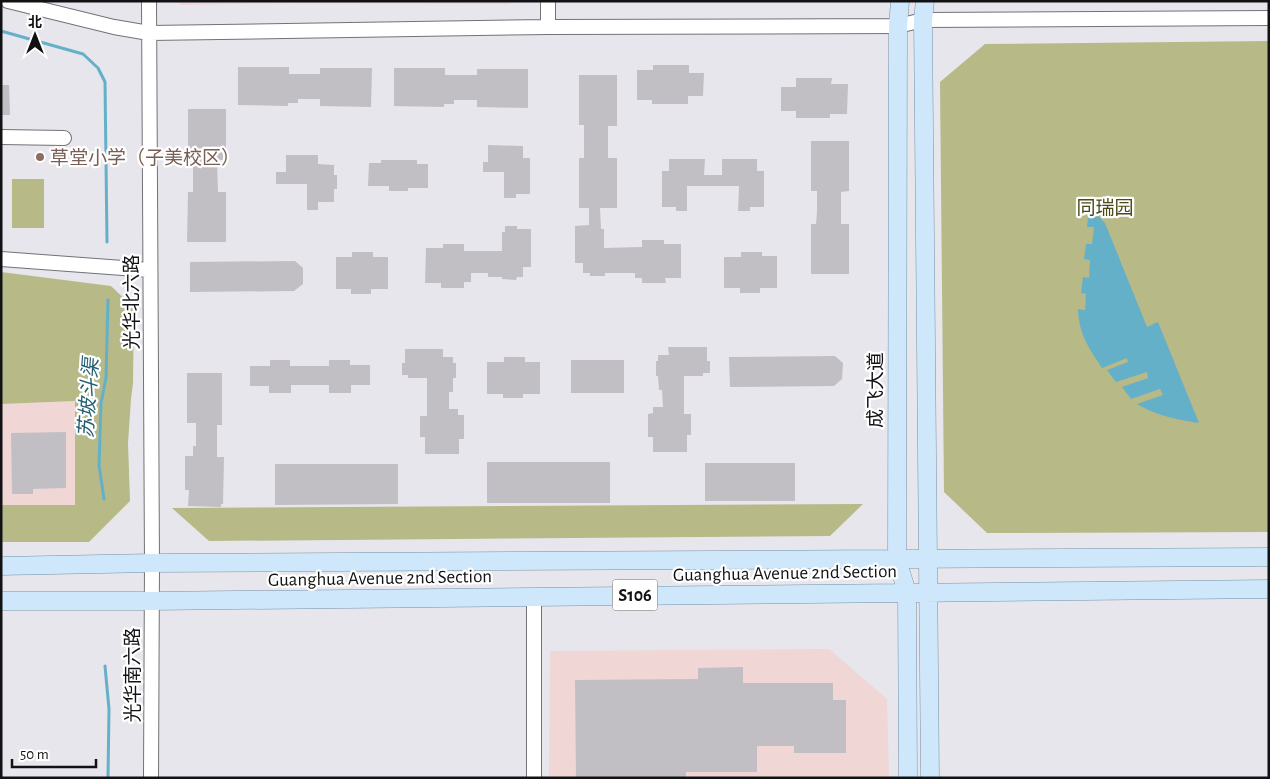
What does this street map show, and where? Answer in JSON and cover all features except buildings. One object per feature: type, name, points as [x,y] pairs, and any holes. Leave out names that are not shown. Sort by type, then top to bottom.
[{"type":"main road","name":"成飞大道","points":[[900,1],[898,26],[897,560],[906,592],[908,778]]},
{"type":"main road","points":[[925,1],[923,20],[930,778]]},
{"type":"main road","name":"Guanghua Avenue 2nd Section","points":[[1,566],[1269,557]]},
{"type":"main road","name":"Guanghua Avenue 2nd Section","points":[[1,601],[151,602],[534,596],[1269,589]]},
{"type":"street","points":[[8,1],[114,27],[149,33],[548,27],[898,26],[923,20],[1269,18]]},
{"type":"street","name":"光华北六路","points":[[149,1],[151,602]]},
{"type":"street","points":[[548,1],[548,27]]},
{"type":"street","points":[[1,137],[64,138]]},
{"type":"street","points":[[1,259],[150,270]]},
{"type":"street","points":[[534,596],[534,778]]},
{"type":"street","name":"光华南六路","points":[[150,778],[151,602]]},
{"type":"shaded area","points":[[176,1],[513,1],[510,4],[290,3],[181,5]]},
{"type":"shaded area","points":[[75,401],[75,505],[1,505],[1,404]]},
{"type":"shaded area","points":[[829,649],[887,699],[889,778],[549,778],[550,651]]},
{"type":"green space","name":"同瑞园","points":[[1269,41],[1269,532],[987,533],[944,492],[940,82],[985,44]]},
{"type":"green space","points":[[12,179],[44,179],[44,228],[12,228]]},
{"type":"green space","points":[[1,272],[111,286],[134,308],[133,383],[128,443],[130,501],[89,542],[1,542],[1,505],[75,505],[75,401],[1,404]]},
{"type":"green space","points":[[863,504],[830,536],[209,541],[172,508]]},
{"type":"water","points":[[1089,207],[1105,223],[1147,327],[1158,322],[1199,423],[1166,416],[1137,404],[1163,395],[1160,389],[1131,399],[1122,387],[1148,378],[1147,372],[1116,382],[1107,370],[1128,362],[1127,358],[1102,368],[1086,341],[1080,326],[1078,309],[1085,310],[1086,294],[1081,293],[1083,277],[1089,278],[1090,260],[1084,259],[1086,244],[1092,244],[1094,227],[1087,227]]},
{"type":"waterway","name":"苏坡斗渠","points":[[1,31],[83,54],[98,68],[105,82],[107,242]]},
{"type":"waterway","name":"苏坡斗渠","points":[[104,499],[99,465],[101,403],[106,378],[108,300]]},
{"type":"waterway","name":"苏坡斗渠","points":[[105,666],[109,709],[108,778]]},
{"type":"place","name":"草堂小学（子美校区）","points":[[40,157]]}]
